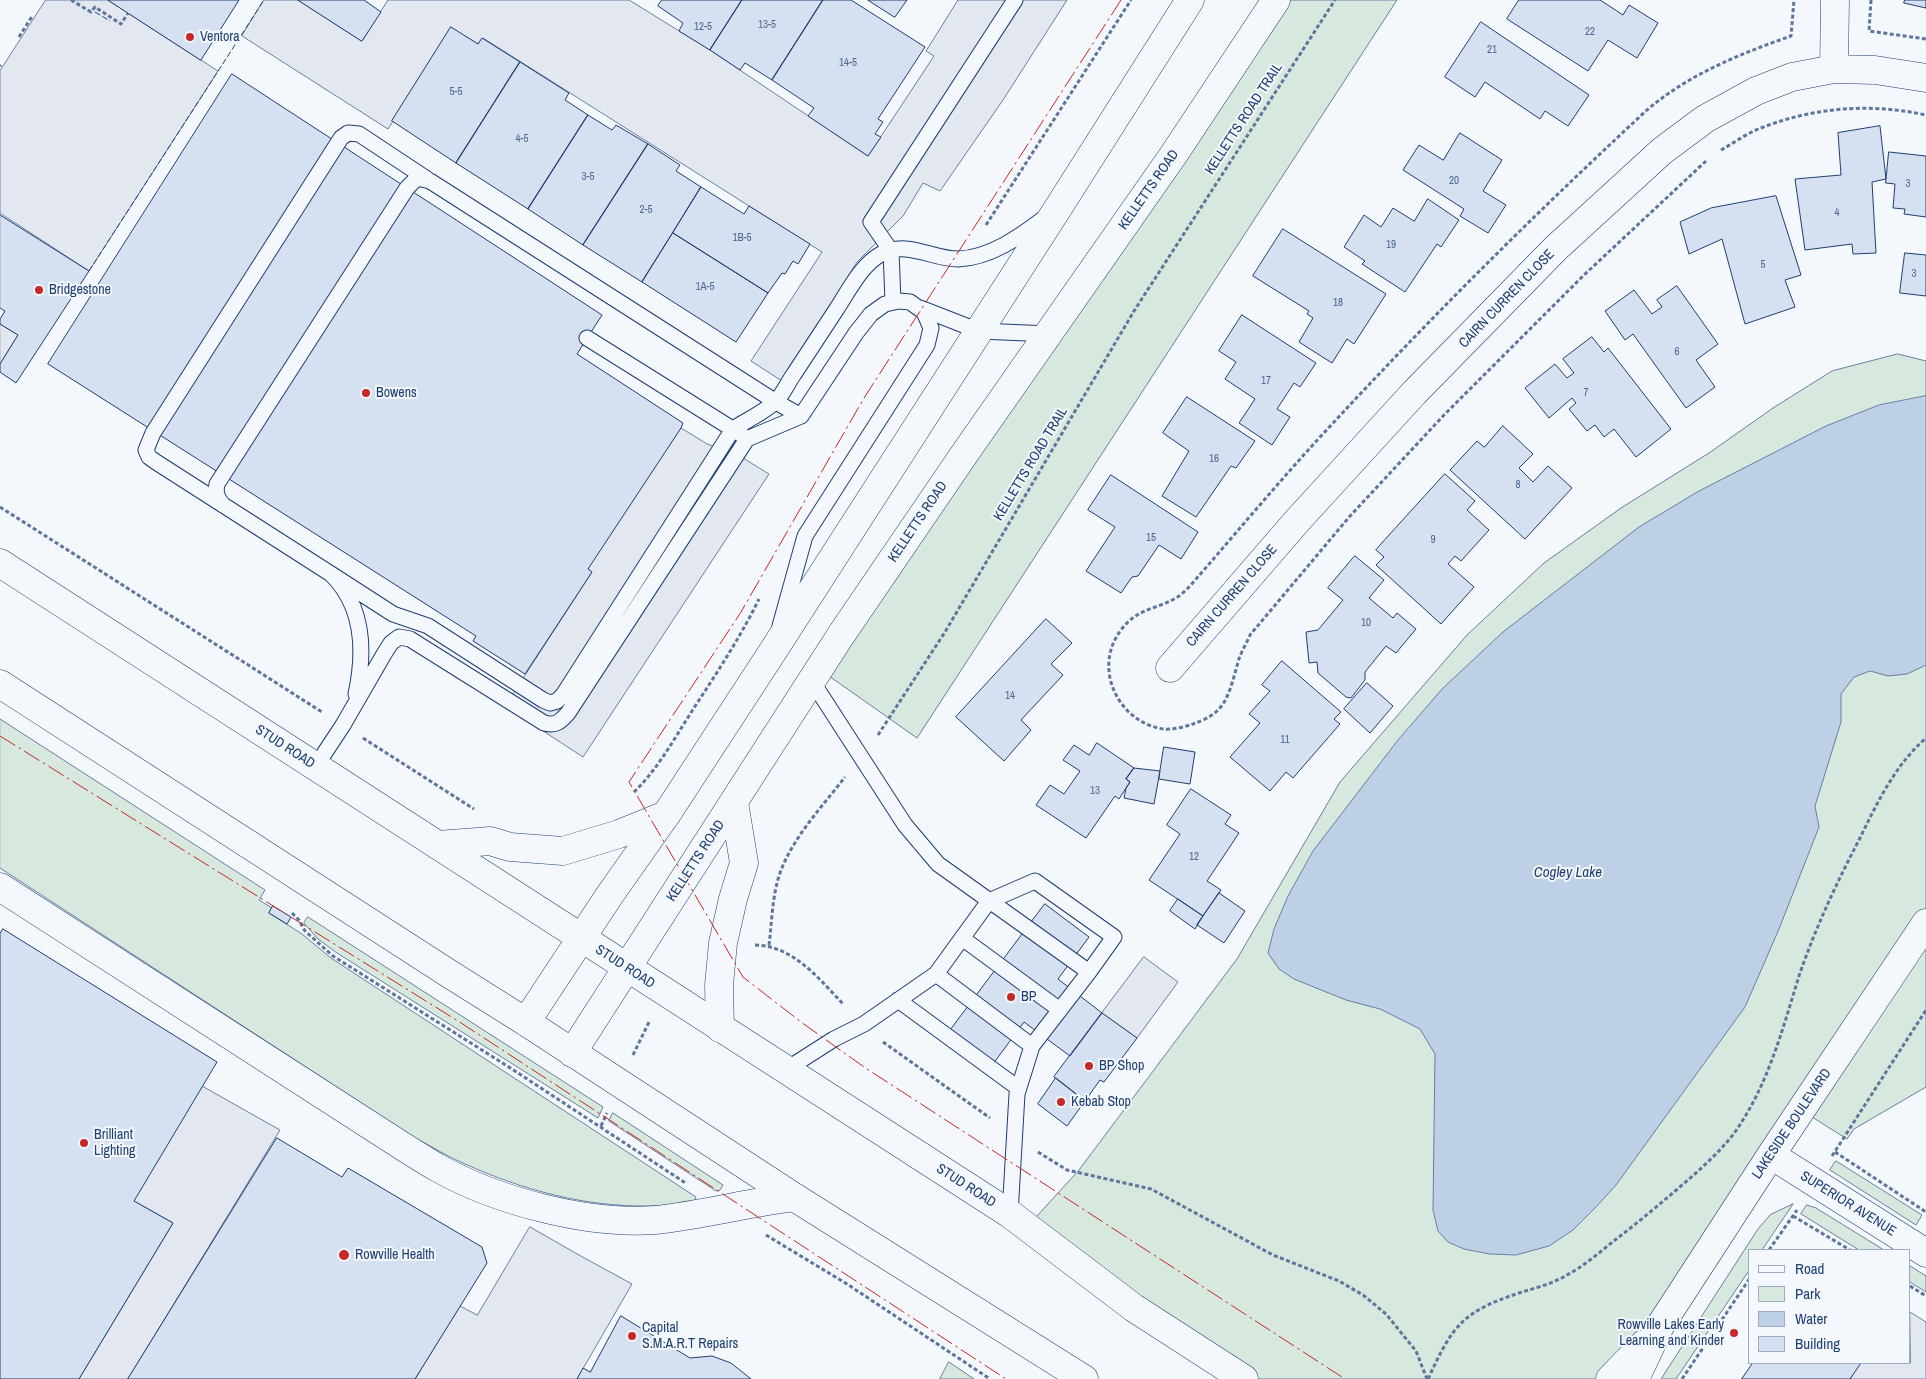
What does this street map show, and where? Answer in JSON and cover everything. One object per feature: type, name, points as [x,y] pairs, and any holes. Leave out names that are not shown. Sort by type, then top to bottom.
[{"type":"main road","points":[[526,1022],[666,815],[773,652],[1190,0]]},
{"type":"main road","name":"KELLETTS ROAD","points":[[572,1052],[812,681],[965,453],[1174,154],[1276,0]]},
{"type":"main road","points":[[1834,69],[1835,0]]},
{"type":"main road","name":"CAIRN CURREN CLOSE","points":[[1170,668],[1297,521],[1414,393],[1556,248],[1662,151],[1706,119],[1756,91],[1792,77],[1834,69],[1875,70],[1926,78]]},
{"type":"main road","name":"STUD ROAD","points":[[0,562],[1010,1214],[1134,1308],[1244,1379]]},
{"type":"main road","points":[[0,684],[526,1022],[794,1197],[1084,1379]]},
{"type":"main road","points":[[720,1028],[719,985],[723,943],[744,863],[734,802]]},
{"type":"main road","points":[[438,845],[490,841],[510,847],[563,851],[619,834],[666,815]]},
{"type":"main road","points":[[0,887],[396,1142],[440,1169],[474,1185],[557,1212],[612,1219],[654,1220],[725,1210],[750,1203],[794,1197]]},
{"type":"main road","name":"LAKESIDE BOULEVARD","points":[[1636,1379],[1660,1326],[1771,1155],[1926,923]]},
{"type":"main road","name":"SUPERIOR AVENUE","points":[[1771,1155],[1926,1253]]},
{"type":"main road","name":"LAKESIDE BOULEVARD","points":[[1610,1379],[1660,1326]]},
{"type":"lane","points":[[893,302],[891,251],[871,222],[1015,0]]},
{"type":"lane","points":[[801,416],[776,402],[359,134],[348,133],[338,142],[148,443],[146,450],[149,457],[392,614],[428,626],[550,703],[563,695],[733,429],[776,402],[860,274],[870,262],[881,254],[908,249],[943,258],[960,259],[991,252],[1022,235],[1058,208]]},
{"type":"lane","points":[[223,505],[215,492],[217,484],[412,181],[422,177],[430,181]]},
{"type":"lane","points":[[316,766],[343,725],[391,642],[399,637],[410,639],[544,723],[553,725],[560,722],[568,714],[747,438],[801,416],[856,333],[871,314],[885,304],[899,300],[910,302],[920,308],[979,331],[1050,334]]},
{"type":"lane","points":[[773,652],[805,536],[927,345],[931,328],[929,321],[920,308]]},
{"type":"lane","points":[[587,338],[747,438]]},
{"type":"lane","points":[[332,574],[342,584],[350,599],[361,633],[361,671],[354,705]]},
{"type":"lane","points":[[812,681],[905,825],[938,864],[1089,972]]},
{"type":"lane","points":[[787,1069],[864,1024],[936,974],[989,901],[1035,881],[1114,937],[1032,1046],[1018,1088],[1010,1214]]},
{"type":"lane","points":[[962,938],[1060,1010]]},
{"type":"lane","points":[[936,974],[1032,1046]]},
{"type":"lane","points":[[898,1000],[1018,1088]]},
{"type":"path","points":[[72,0],[91,12],[94,7],[122,24],[128,13]]},
{"type":"path","points":[[983,229],[1131,0]]},
{"type":"path","name":"KELLETTS ROAD TRAIL","points":[[769,945],[780,872],[798,839],[884,727],[945,632],[1134,311],[1335,0]]},
{"type":"path","points":[[1792,36],[1794,0]]},
{"type":"path","points":[[1871,0],[1869,31],[1926,39]]},
{"type":"path","points":[[19,37],[34,14]]},
{"type":"path","points":[[0,507],[478,812]]},
{"type":"path","points":[[630,797],[646,781],[660,761],[736,641],[760,598]]},
{"type":"path","points":[[1428,1379],[1455,1329],[1471,1314],[1493,1302],[1549,1284],[1567,1275],[1635,1225],[1712,1160],[1731,1136],[1748,1112],[1765,1076],[1818,924],[1848,861],[1895,772],[1913,749],[1926,738]]},
{"type":"path","points":[[286,909],[299,920],[305,931],[332,956],[601,1126],[725,1210],[847,1284],[990,1379]]},
{"type":"path","points":[[601,1126],[648,1022],[667,994]]},
{"type":"path","points":[[1770,1249],[1835,1152],[1926,1010]]},
{"type":"path","points":[[1835,1152],[1926,1212]]},
{"type":"path","points":[[1793,1216],[1848,1249]]},
{"type":"path","points":[[1682,1379],[1748,1281]]},
{"type":"path","points":[[1911,1287],[1926,1296]]},
{"type":"green space","points":[[1276,0],[1397,0],[917,738],[819,669]]},
{"type":"green space","points":[[1898,354],[1926,361],[1926,1087],[1854,1129],[1847,1139],[1801,1110],[1635,1379],[1244,1379],[1027,1227],[1079,1170],[1237,959],[1340,782],[1467,635],[1544,563],[1621,508],[1709,453],[1773,408],[1832,371]]},
{"type":"green space","points":[[0,719],[265,890],[259,900],[272,908],[269,913],[302,934],[331,958],[696,1197],[694,1202],[660,1206],[625,1206],[578,1200],[509,1182],[459,1161],[415,1138],[0,868]]},
{"type":"green space","points":[[308,917],[603,1107],[598,1118],[337,953],[318,939],[304,923]]},
{"type":"green space","points":[[613,1113],[723,1185],[720,1190],[716,1191],[609,1121]]},
{"type":"green space","points":[[1836,1161],[1922,1215],[1916,1225],[1830,1170]]},
{"type":"green space","points":[[1793,1204],[1763,1249],[1748,1249],[1748,1272],[1676,1379],[1661,1379],[1758,1229],[1770,1215]]},
{"type":"green space","points":[[1807,1205],[1816,1208],[1882,1249],[1857,1249],[1801,1214]]},
{"type":"green space","points":[[1911,1267],[1926,1276],[1926,1292],[1911,1283]]},
{"type":"green space","points":[[949,1362],[974,1379],[940,1379]]},
{"type":"shaded area","points":[[46,0],[108,0],[218,71],[89,271],[0,213],[0,71]]},
{"type":"shaded area","points":[[264,0],[298,0],[362,41],[388,0],[629,0],[710,50],[868,156],[934,56],[926,51],[958,0],[1067,0],[1003,100],[940,191],[923,183],[903,216],[857,262],[782,381],[751,361],[822,252],[483,38],[478,44],[451,28],[388,129],[242,36]]},
{"type":"shaded area","points":[[0,324],[18,335],[0,364]]},
{"type":"shaded area","points":[[681,428],[707,444],[743,458],[769,474],[583,757],[505,706],[592,572],[588,569]]},
{"type":"shaded area","points":[[1144,957],[1178,982],[1137,1038],[1102,1013]]},
{"type":"shaded area","points":[[202,1086],[280,1130],[128,1379],[79,1379],[173,1223],[134,1201]]},
{"type":"shaded area","points":[[530,1227],[632,1284],[577,1379],[415,1379],[460,1306],[477,1315]]},
{"type":"shaded area","points":[[1911,1313],[1926,1322],[1926,1379],[1850,1379],[1859,1364],[1911,1364]]},
{"type":"water","name":"Cogley Lake","points":[[1926,396],[1926,665],[1907,674],[1888,676],[1870,671],[1854,677],[1841,694],[1841,722],[1815,806],[1819,827],[1779,929],[1745,1007],[1616,1185],[1573,1230],[1549,1246],[1516,1255],[1490,1254],[1464,1249],[1448,1242],[1438,1231],[1433,1210],[1435,1054],[1420,1029],[1380,1009],[1346,1000],[1294,979],[1279,969],[1268,953],[1274,929],[1288,896],[1313,851],[1398,740],[1443,688],[1503,632],[1639,527],[1699,491],[1826,426],[1879,405]]},
{"type":"building","name":"Ventora","points":[[108,0],[239,0],[201,60]]},
{"type":"building","points":[[298,0],[364,0],[381,12],[362,41]]},
{"type":"building","points":[[662,0],[742,0],[710,50],[679,31],[683,23],[658,6]]},
{"type":"building","points":[[742,0],[823,0],[772,80],[745,63],[740,70],[710,50]]},
{"type":"building","points":[[823,0],[851,0],[925,47],[878,119],[883,122],[875,134],[881,137],[868,156],[808,116],[814,108],[772,80]]},
{"type":"building","points":[[868,0],[907,0],[895,17]]},
{"type":"building","points":[[1519,0],[1600,0],[1623,15],[1629,5],[1658,23],[1637,58],[1608,40],[1588,71],[1507,19]]},
{"type":"building","points":[[1905,0],[1926,0],[1926,8],[1904,3]]},
{"type":"building","points":[[1481,22],[1589,95],[1568,126],[1545,111],[1540,119],[1485,82],[1475,97],[1445,77]]},
{"type":"building","points":[[451,27],[478,44],[482,38],[520,62],[456,163],[392,121]]},
{"type":"building","points":[[520,62],[569,93],[565,100],[588,115],[528,209],[456,163]]},
{"type":"building","name":"Bowens","points":[[232,74],[602,315],[577,354],[683,423],[588,569],[592,572],[525,674],[473,641],[476,636],[48,364]]},
{"type":"building","points":[[588,115],[612,130],[616,125],[648,144],[583,245],[528,209]]},
{"type":"building","points":[[1880,126],[1886,179],[1872,182],[1876,253],[1853,254],[1852,244],[1805,250],[1795,179],[1841,175],[1838,133]]},
{"type":"building","points":[[1460,133],[1502,160],[1483,191],[1506,205],[1488,233],[1460,216],[1464,209],[1403,170],[1419,145],[1443,160]]},
{"type":"building","points":[[648,144],[680,165],[676,171],[701,187],[642,282],[583,245]]},
{"type":"building","points":[[1889,152],[1926,156],[1926,217],[1904,214],[1905,209],[1893,208],[1895,184],[1886,183]]},
{"type":"building","points":[[701,187],[744,214],[749,206],[810,244],[798,264],[793,261],[785,274],[782,273],[768,293],[673,233]]},
{"type":"building","points":[[1776,196],[1801,275],[1785,280],[1795,307],[1745,324],[1722,239],[1689,254],[1680,222],[1711,208]]},
{"type":"building","points":[[1428,199],[1459,220],[1441,247],[1437,244],[1405,292],[1362,264],[1365,261],[1344,247],[1364,215],[1381,227],[1393,208],[1414,221]]},
{"type":"building","name":"Bridgestone","points":[[0,215],[89,271],[16,383],[0,372],[0,364],[18,335],[0,324],[0,319],[5,311],[0,308]]},
{"type":"building","points":[[1283,229],[1386,294],[1354,344],[1347,339],[1332,363],[1299,342],[1313,318],[1307,314],[1309,311],[1253,276]]},
{"type":"building","points":[[673,233],[768,293],[736,342],[642,282]]},
{"type":"building","points":[[1905,253],[1926,255],[1926,296],[1900,293]]},
{"type":"building","points":[[1677,286],[1718,344],[1696,360],[1715,387],[1686,408],[1633,334],[1625,340],[1605,311],[1634,290],[1652,314],[1662,307],[1657,300]]},
{"type":"building","points":[[1242,315],[1316,363],[1300,387],[1294,383],[1277,409],[1290,417],[1272,445],[1239,423],[1255,399],[1225,379],[1236,362],[1219,351]]},
{"type":"building","points":[[1592,337],[1604,352],[1608,348],[1671,429],[1636,457],[1614,429],[1604,437],[1595,425],[1587,431],[1569,409],[1576,403],[1572,398],[1549,418],[1525,388],[1555,364],[1567,378],[1574,373],[1563,359]]},
{"type":"building","points":[[1187,397],[1255,441],[1236,468],[1231,466],[1196,517],[1162,496],[1189,451],[1163,433]]},
{"type":"building","points":[[1503,426],[1533,454],[1519,468],[1533,482],[1548,466],[1572,488],[1525,539],[1450,470],[1477,441],[1484,447]]},
{"type":"building","points":[[1445,474],[1475,501],[1467,510],[1489,530],[1461,561],[1455,556],[1448,564],[1474,587],[1441,624],[1376,565],[1384,557],[1376,550]]},
{"type":"building","points":[[1111,475],[1198,532],[1181,559],[1159,545],[1138,576],[1132,577],[1121,593],[1086,571],[1115,527],[1088,510]]},
{"type":"building","points":[[1355,556],[1384,580],[1369,598],[1393,618],[1397,613],[1416,629],[1396,653],[1386,646],[1365,672],[1365,680],[1351,698],[1346,697],[1318,673],[1317,662],[1309,663],[1306,632],[1318,630],[1343,600],[1328,588]]},
{"type":"building","points":[[1046,619],[1072,643],[1051,664],[1063,675],[1021,720],[1031,730],[1004,761],[956,717]]},
{"type":"building","points":[[1282,661],[1341,712],[1334,719],[1340,724],[1293,778],[1286,772],[1270,791],[1230,757],[1260,723],[1249,714],[1270,691],[1262,685]]},
{"type":"building","points":[[1367,683],[1393,706],[1370,733],[1344,709]]},
{"type":"building","points":[[1097,743],[1134,768],[1126,779],[1130,782],[1119,799],[1115,796],[1086,838],[1036,805],[1050,785],[1064,794],[1080,771],[1063,760],[1074,745],[1089,755]]},
{"type":"building","points":[[1164,747],[1195,752],[1190,784],[1159,779]]},
{"type":"building","points":[[1134,768],[1160,771],[1154,804],[1124,798],[1126,788],[1130,782],[1126,779]]},
{"type":"building","points":[[1191,789],[1231,815],[1225,824],[1239,833],[1207,881],[1221,890],[1203,916],[1149,880],[1180,834],[1167,825]]},
{"type":"building","points":[[1219,893],[1245,911],[1224,943],[1197,925]]},
{"type":"building","points":[[1178,899],[1203,916],[1195,929],[1170,911]]},
{"type":"building","points":[[1045,904],[1089,937],[1058,979],[1102,1013],[1070,1056],[1024,1022],[993,1064],[949,1032]]},
{"type":"building","points":[[273,906],[291,917],[287,924],[269,913]]},
{"type":"building","name":"Brilliant Lighting","points":[[3,929],[217,1062],[134,1201],[173,1223],[79,1379],[0,1379],[0,934]]},
{"type":"building","name":"BP Shop","points":[[1102,1013],[1137,1038],[1104,1082],[1100,1080],[1085,1101],[1054,1077]]},
{"type":"building","name":"Kebab Stop","points":[[1056,1078],[1085,1101],[1067,1126],[1038,1104]]},
{"type":"building","name":"Rowville Health","points":[[277,1138],[342,1177],[348,1168],[482,1247],[487,1263],[415,1379],[128,1379]]},
{"type":"building","name":"Capital S.M.A.R.T Repairs","points":[[621,1316],[690,1358],[712,1356],[731,1363],[751,1379],[577,1379],[583,1368],[590,1372]]},
{"type":"building","points":[[1752,1364],[1860,1364],[1850,1379],[1742,1379]]},
{"type":"fence","points":[[89,271],[264,0]]},
{"type":"fence","points":[[95,12],[110,21]]},
{"type":"power","points":[[1121,0],[864,398],[741,612],[629,782],[743,977],[864,1067],[1345,1379]]},
{"type":"power","points":[[0,736],[458,1021],[1006,1379]]},
{"type":"place","name":"Ventora","points":[[190,37]]},
{"type":"place","name":"Bridgestone","points":[[39,290]]},
{"type":"place","name":"Bowens","points":[[366,393]]},
{"type":"place","name":"BP","points":[[1011,997]]},
{"type":"place","name":"BP Shop","points":[[1089,1066]]},
{"type":"place","name":"Kebab Stop","points":[[1061,1102]]},
{"type":"place","name":"Brilliant Lighting","points":[[84,1143]]},
{"type":"place","name":"Rowville Health","points":[[344,1255]]},
{"type":"place","name":"Rowville Lakes Early Learning and Kinder","points":[[1734,1333]]},
{"type":"place","name":"Capital S.M.A.R.T Repairs","points":[[632,1336]]}]
